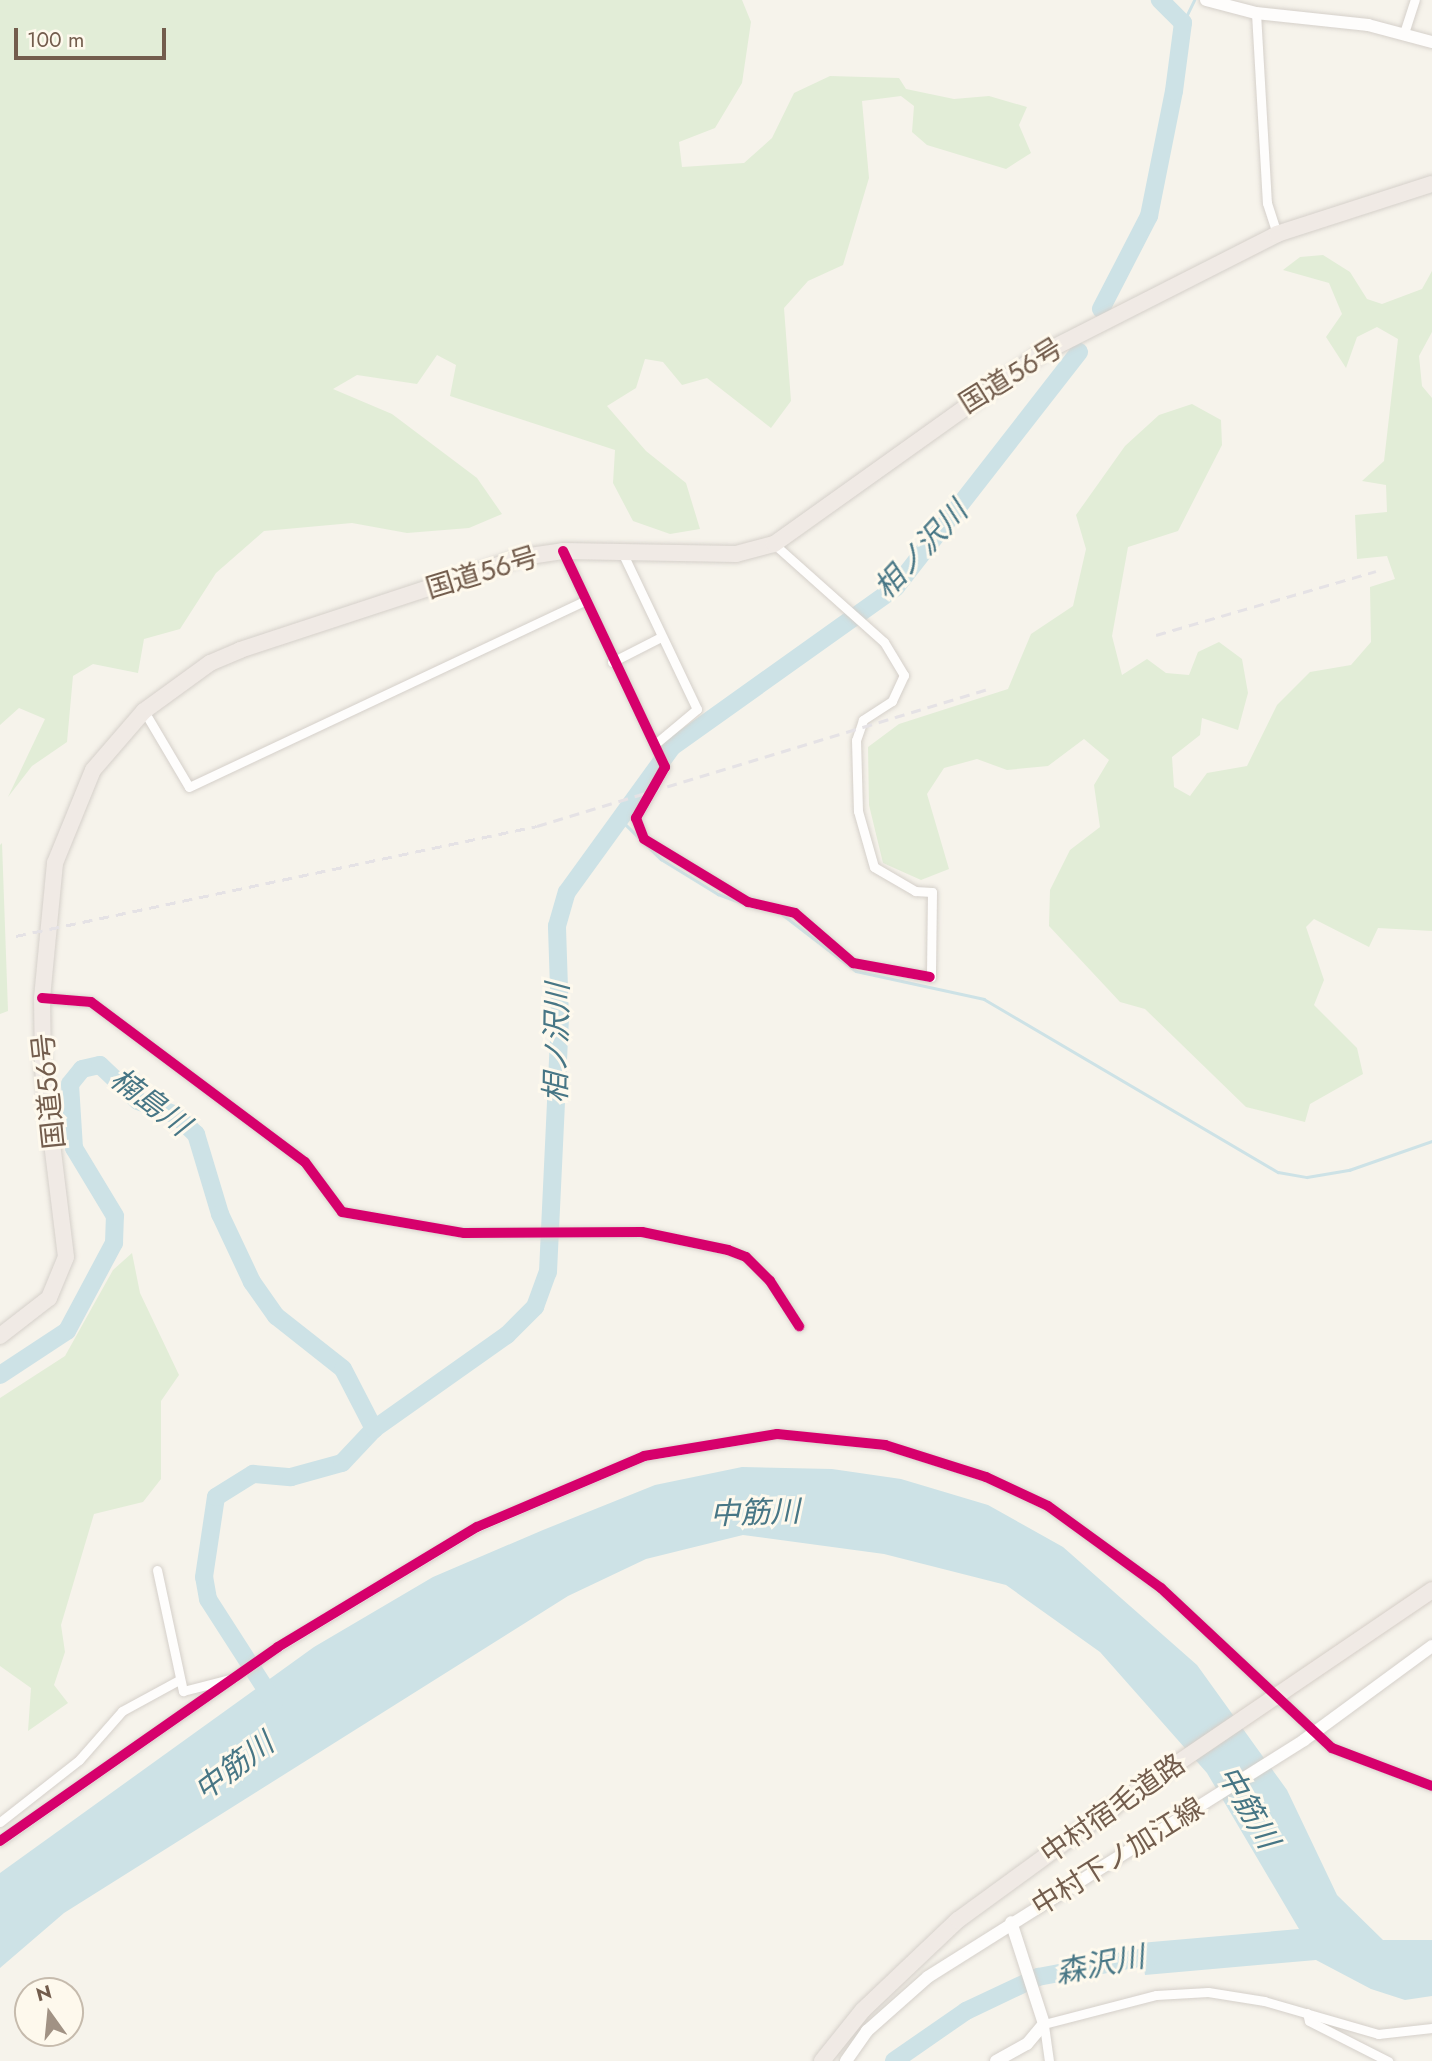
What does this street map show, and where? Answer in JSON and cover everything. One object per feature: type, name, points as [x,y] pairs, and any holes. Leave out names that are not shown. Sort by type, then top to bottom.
[{"type":"highway","name":"国道56号","points":[[0,1336],[50,1298],[66,1256],[43,1069],[42,998],[48,903],[65,827],[93,770],[144,711],[210,663],[240,650],[523,557],[563,551],[736,554],[774,544],[1005,375],[1278,234],[1432,184]]},
{"type":"highway","name":"中村宿毛道路","points":[[822,2061],[863,2010],[958,1920],[1110,1809],[1432,1590]]},
{"type":"main road","points":[[1206,0],[1256,13],[1404,33],[1432,42]]},
{"type":"main road","name":"中村下ノ加江線","points":[[1044,2024],[1012,1923],[1304,1740],[1432,1646]]},
{"type":"main road","points":[[846,2061],[867,2031],[928,1977],[1012,1923]]},
{"type":"main road","points":[[996,2061],[1027,2044],[1044,2024]]},
{"type":"street","points":[[1404,33],[1415,0]]},
{"type":"street","points":[[1256,13],[1267,203],[1278,234]]},
{"type":"street","points":[[563,551],[583,602],[665,767],[636,818],[644,839],[662,853],[748,902],[795,913],[853,963],[930,977],[932,892],[915,891],[874,867],[858,811],[856,740],[863,720],[892,701],[904,675],[884,642],[774,544]]},
{"type":"street","points":[[622,552],[697,709],[656,748]]},
{"type":"street","points":[[144,711],[189,787],[583,602]]},
{"type":"street","points":[[612,662],[661,637]]},
{"type":"street","points":[[42,998],[90,1002],[305,1162],[342,1212],[464,1233],[531,1235],[642,1232],[746,1257],[799,1326]]},
{"type":"street","points":[[0,1841],[234,1678],[390,1575],[562,1486],[701,1442],[777,1434],[836,1437],[933,1458],[1048,1506],[1161,1588],[1317,1731],[1353,1759],[1432,1786]]},
{"type":"street","points":[[0,1822],[79,1760],[122,1711],[177,1681],[182,1663],[158,1570]]},
{"type":"street","points":[[177,1681],[186,1693],[226,1675],[234,1678]]},
{"type":"street","points":[[1049,2061],[1044,2024],[1112,2002],[1208,1992],[1307,2013],[1378,2034],[1432,2028]]},
{"type":"street","points":[[1307,2013],[1309,2021],[1388,2061]]},
{"type":"green space","points":[[0,0],[742,0],[751,22],[742,83],[715,128],[679,142],[682,167],[744,163],[772,138],[794,93],[830,76],[899,78],[906,89],[954,99],[989,96],[1027,107],[1019,125],[1031,153],[1006,169],[927,145],[912,132],[914,106],[901,96],[862,101],[869,178],[843,265],[808,281],[784,308],[791,401],[771,428],[707,378],[682,385],[663,362],[645,359],[636,388],[607,406],[646,451],[686,483],[700,529],[670,534],[633,521],[613,483],[615,450],[450,396],[456,365],[437,355],[417,384],[357,375],[333,389],[392,414],[477,478],[502,514],[469,528],[407,533],[352,523],[264,531],[216,573],[180,629],[144,639],[138,673],[93,664],[73,676],[67,742],[32,766],[8,797],[45,719],[19,708],[0,725]]},
{"type":"green space","points":[[1323,255],[1350,272],[1367,299],[1382,304],[1422,289],[1432,271],[1432,332],[1419,356],[1422,386],[1432,398],[1432,931],[1378,928],[1369,947],[1314,919],[1306,927],[1324,980],[1314,1005],[1357,1048],[1363,1074],[1310,1104],[1305,1122],[1246,1107],[1145,1009],[1120,1002],[1049,926],[1050,890],[1070,850],[1100,827],[1094,785],[1109,760],[1084,739],[1048,766],[1007,770],[977,759],[944,768],[927,794],[949,869],[921,880],[883,863],[869,805],[868,747],[899,724],[1008,689],[1031,634],[1073,606],[1086,549],[1076,515],[1125,446],[1159,415],[1192,404],[1221,420],[1222,445],[1178,531],[1128,547],[1112,636],[1122,675],[1147,659],[1166,673],[1189,675],[1198,652],[1219,642],[1242,659],[1248,693],[1238,730],[1202,718],[1200,735],[1172,757],[1174,787],[1190,796],[1207,773],[1247,766],[1277,705],[1310,672],[1351,665],[1371,642],[1370,587],[1395,579],[1387,556],[1357,559],[1355,515],[1387,512],[1386,485],[1362,481],[1384,461],[1398,339],[1377,327],[1357,337],[1346,368],[1326,337],[1342,314],[1329,283],[1283,270],[1300,257]]},
{"type":"green space","points":[[2,843],[8,1011],[0,1014],[0,845]]},
{"type":"green space","points":[[132,1253],[140,1293],[179,1375],[161,1401],[161,1479],[143,1502],[94,1514],[61,1625],[65,1652],[54,1685],[68,1703],[28,1731],[31,1688],[0,1666],[0,1398],[65,1356],[113,1270]]},
{"type":"water","name":"中筋川","points":[[742,1467],[832,1469],[901,1479],[988,1505],[1063,1547],[1197,1665],[1287,1790],[1337,1895],[1383,1940],[1432,1940],[1432,1996],[1405,2000],[1371,1989],[1316,1960],[1145,1975],[1140,1943],[1299,1929],[1207,1773],[1100,1652],[1006,1585],[884,1554],[743,1535],[646,1559],[568,1596],[64,1913],[0,1968],[0,1873],[314,1647],[433,1577],[543,1530],[655,1485]]},
{"type":"waterway","name":"相ノ沢川","points":[[1101,309],[1149,216],[1174,91],[1183,23],[1160,0]]},
{"type":"waterway","points":[[1183,23],[1194,0]]},
{"type":"waterway","name":"相ノ沢川","points":[[274,1702],[208,1599],[204,1577],[216,1497],[253,1474],[291,1477],[342,1463],[374,1429],[507,1335],[535,1307],[548,1272],[560,1018],[557,926],[567,892],[672,747],[896,587],[1079,352]]},
{"type":"waterway","points":[[621,820],[661,859],[718,894],[756,908]]},
{"type":"waterway","points":[[782,914],[856,971],[984,999],[1278,1172],[1307,1177],[1349,1170],[1432,1141]]},
{"type":"waterway","name":"楠島川","points":[[0,1375],[67,1331],[114,1243],[115,1216],[74,1148],[70,1084],[82,1069],[100,1065],[138,1101],[176,1115],[196,1134],[220,1214],[252,1282],[276,1316],[343,1369],[374,1429]]},
{"type":"waterway","name":"森沢川","points":[[894,2061],[966,2011],[1038,1977],[1165,1953]]},
{"type":"railway","points":[[1156,635],[1376,571]]},
{"type":"railway","points":[[16,936],[537,826],[989,689]]},
{"type":"cycle path","points":[[563,551],[665,767],[636,818],[644,839],[748,902],[795,913],[853,963],[930,977]]},
{"type":"cycle path","points":[[42,998],[91,1002],[305,1162],[342,1212],[464,1233],[642,1232],[728,1250],[746,1257],[770,1281],[799,1326]]},
{"type":"cycle path","points":[[0,1841],[278,1647],[477,1527],[644,1456],[777,1434],[885,1445],[986,1477],[1048,1506],[1161,1588],[1332,1748],[1432,1786]]}]
